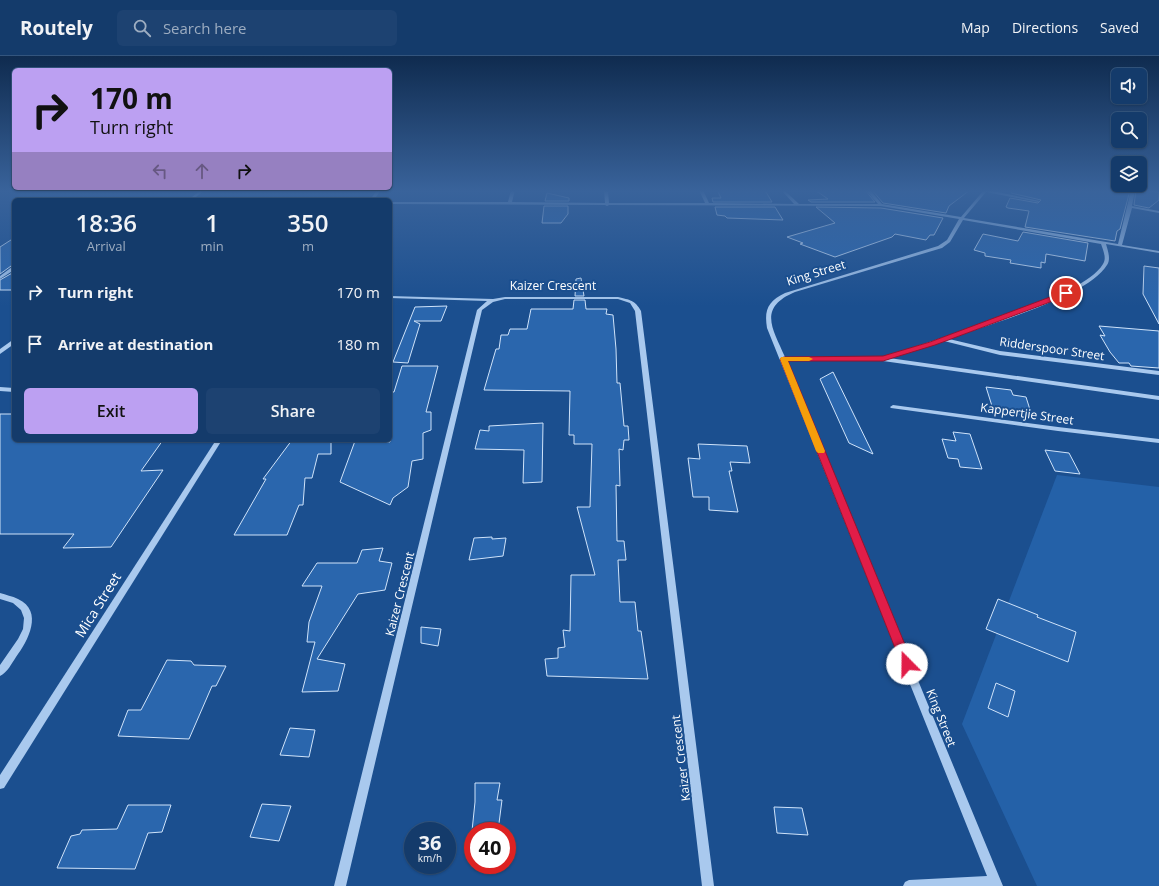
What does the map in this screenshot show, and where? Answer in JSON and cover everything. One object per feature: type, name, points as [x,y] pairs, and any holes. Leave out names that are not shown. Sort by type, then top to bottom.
[{"type":"street","name":"King Street","points":[[956,229],[949,241],[940,247],[801,288],[779,297],[767,313],[770,328],[784,359],[996,884]]},
{"type":"street","points":[[1025,229],[1159,252]]},
{"type":"street","points":[[1120,245],[1124,229]]},
{"type":"street","points":[[883,359],[914,350],[1066,293],[1094,276],[1106,264],[1107,257],[1103,242]]},
{"type":"street","points":[[0,278],[12,269]]},
{"type":"street","points":[[392,297],[492,300]]},
{"type":"street","name":"Kaizer Crescent","points":[[340,886],[480,310],[485,304],[492,300],[508,297],[613,298],[629,300],[636,305],[638,309],[708,886]]},
{"type":"street","name":"Ridderspoor Street","points":[[943,339],[1000,353],[1159,374]]},
{"type":"street","points":[[0,352],[12,343]]},
{"type":"street","points":[[784,359],[883,359],[1159,398]]},
{"type":"street","points":[[0,390],[12,390]]},
{"type":"street","name":"Kappertjie Street","points":[[893,407],[1159,441]]},
{"type":"street","name":"Mica Street","points":[[0,784],[218,442]]},
{"type":"street","points":[[0,596],[15,602],[23,608],[27,613],[29,625],[26,633],[0,672]]},
{"type":"street","points":[[909,886],[996,884]]},
{"type":"shaded area","points":[[1057,475],[1159,487],[1159,886],[1037,886],[962,724]]},
{"type":"building","points":[[815,229],[937,229],[934,235],[930,235],[926,240],[895,234],[892,237],[835,257],[800,244],[803,243],[787,237]]},
{"type":"building","points":[[1036,229],[1120,229],[1117,231],[1115,241]]},
{"type":"building","points":[[1023,232],[1088,243],[1085,261],[1046,254],[1045,263],[1041,262],[1041,268],[1010,263],[1011,260],[985,256],[985,253],[974,250],[983,234],[1018,241]]},
{"type":"building","points":[[12,239],[12,266],[0,274],[0,247]]},
{"type":"building","points":[[1144,266],[1159,268],[1159,324],[1143,294]]},
{"type":"building","points":[[12,273],[12,290],[0,290],[0,280]]},
{"type":"building","points":[[581,278],[584,296],[575,296],[576,279]]},
{"type":"building","points":[[574,300],[585,300],[586,309],[607,309],[606,314],[613,315],[617,383],[620,383],[624,426],[628,426],[629,440],[624,440],[623,450],[619,449],[620,486],[616,485],[617,541],[624,541],[626,560],[618,560],[620,602],[635,602],[638,631],[641,631],[648,679],[547,676],[545,659],[558,658],[558,648],[565,647],[563,630],[570,631],[571,575],[595,575],[577,507],[590,507],[592,444],[574,444],[574,435],[569,435],[570,391],[484,390],[496,349],[499,349],[501,335],[508,335],[510,329],[527,329],[531,309],[573,309]]},
{"type":"building","points":[[447,306],[441,321],[414,321],[420,324],[408,363],[393,362],[415,307]]},
{"type":"building","points":[[1099,326],[1159,331],[1159,368],[1131,366],[1129,363],[1119,363],[1110,352],[1100,335],[1105,336]]},
{"type":"building","points":[[402,366],[438,366],[426,412],[431,412],[431,430],[423,433],[423,459],[412,461],[408,487],[393,498],[390,505],[340,482],[355,442],[392,442],[392,392],[394,392]]},
{"type":"building","points":[[833,372],[873,454],[849,443],[820,379]]},
{"type":"building","points":[[986,387],[1011,390],[1013,395],[1026,397],[1032,416],[1008,413],[1006,408],[992,406]]},
{"type":"building","points":[[0,414],[12,414],[12,442],[162,442],[141,471],[163,470],[111,547],[63,548],[74,534],[0,534]]},
{"type":"building","points":[[543,423],[542,482],[523,483],[524,450],[475,449],[480,430],[489,431],[489,426]]},
{"type":"building","points":[[953,432],[970,434],[982,469],[960,467],[958,459],[948,458],[942,439],[956,441]]},
{"type":"building","points":[[291,442],[331,442],[331,454],[318,454],[312,478],[305,478],[303,505],[299,505],[287,535],[234,535],[266,479],[263,479]]},
{"type":"building","points":[[698,444],[747,446],[750,463],[730,462],[732,471],[729,471],[738,512],[709,510],[709,497],[693,497],[688,458],[700,459]]},
{"type":"building","points":[[1045,450],[1069,453],[1080,474],[1055,471]]},
{"type":"building","points":[[492,537],[492,539],[506,538],[503,556],[469,560],[474,538]]},
{"type":"building","points":[[383,548],[379,561],[392,563],[385,590],[358,594],[317,659],[345,664],[338,691],[302,692],[315,642],[307,642],[309,622],[322,586],[302,586],[317,563],[357,563],[362,550]]},
{"type":"building","points":[[998,599],[1038,615],[1037,617],[1076,632],[1068,662],[986,629]]},
{"type":"building","points":[[421,627],[441,629],[438,646],[421,643]]},
{"type":"building","points":[[167,660],[191,661],[194,665],[226,666],[216,686],[212,686],[189,739],[118,736],[128,710],[141,710]]},
{"type":"building","points":[[996,683],[1015,691],[1008,717],[988,708]]},
{"type":"building","points":[[290,728],[315,730],[309,757],[280,755]]},
{"type":"building","points":[[475,783],[500,783],[497,800],[502,800],[499,822],[473,822]]},
{"type":"building","points":[[262,804],[291,806],[279,841],[250,837]]},
{"type":"building","points":[[128,805],[171,805],[162,832],[148,833],[135,869],[57,868],[71,836],[80,834],[82,830],[117,829]]},
{"type":"building","points":[[774,807],[802,808],[808,835],[777,833]]},
{"type":"slow traffic","points":[[809,359],[784,359],[821,451]]},
{"type":"route","points":[[907,664],[784,359],[883,359],[933,344],[1066,293]]}]
